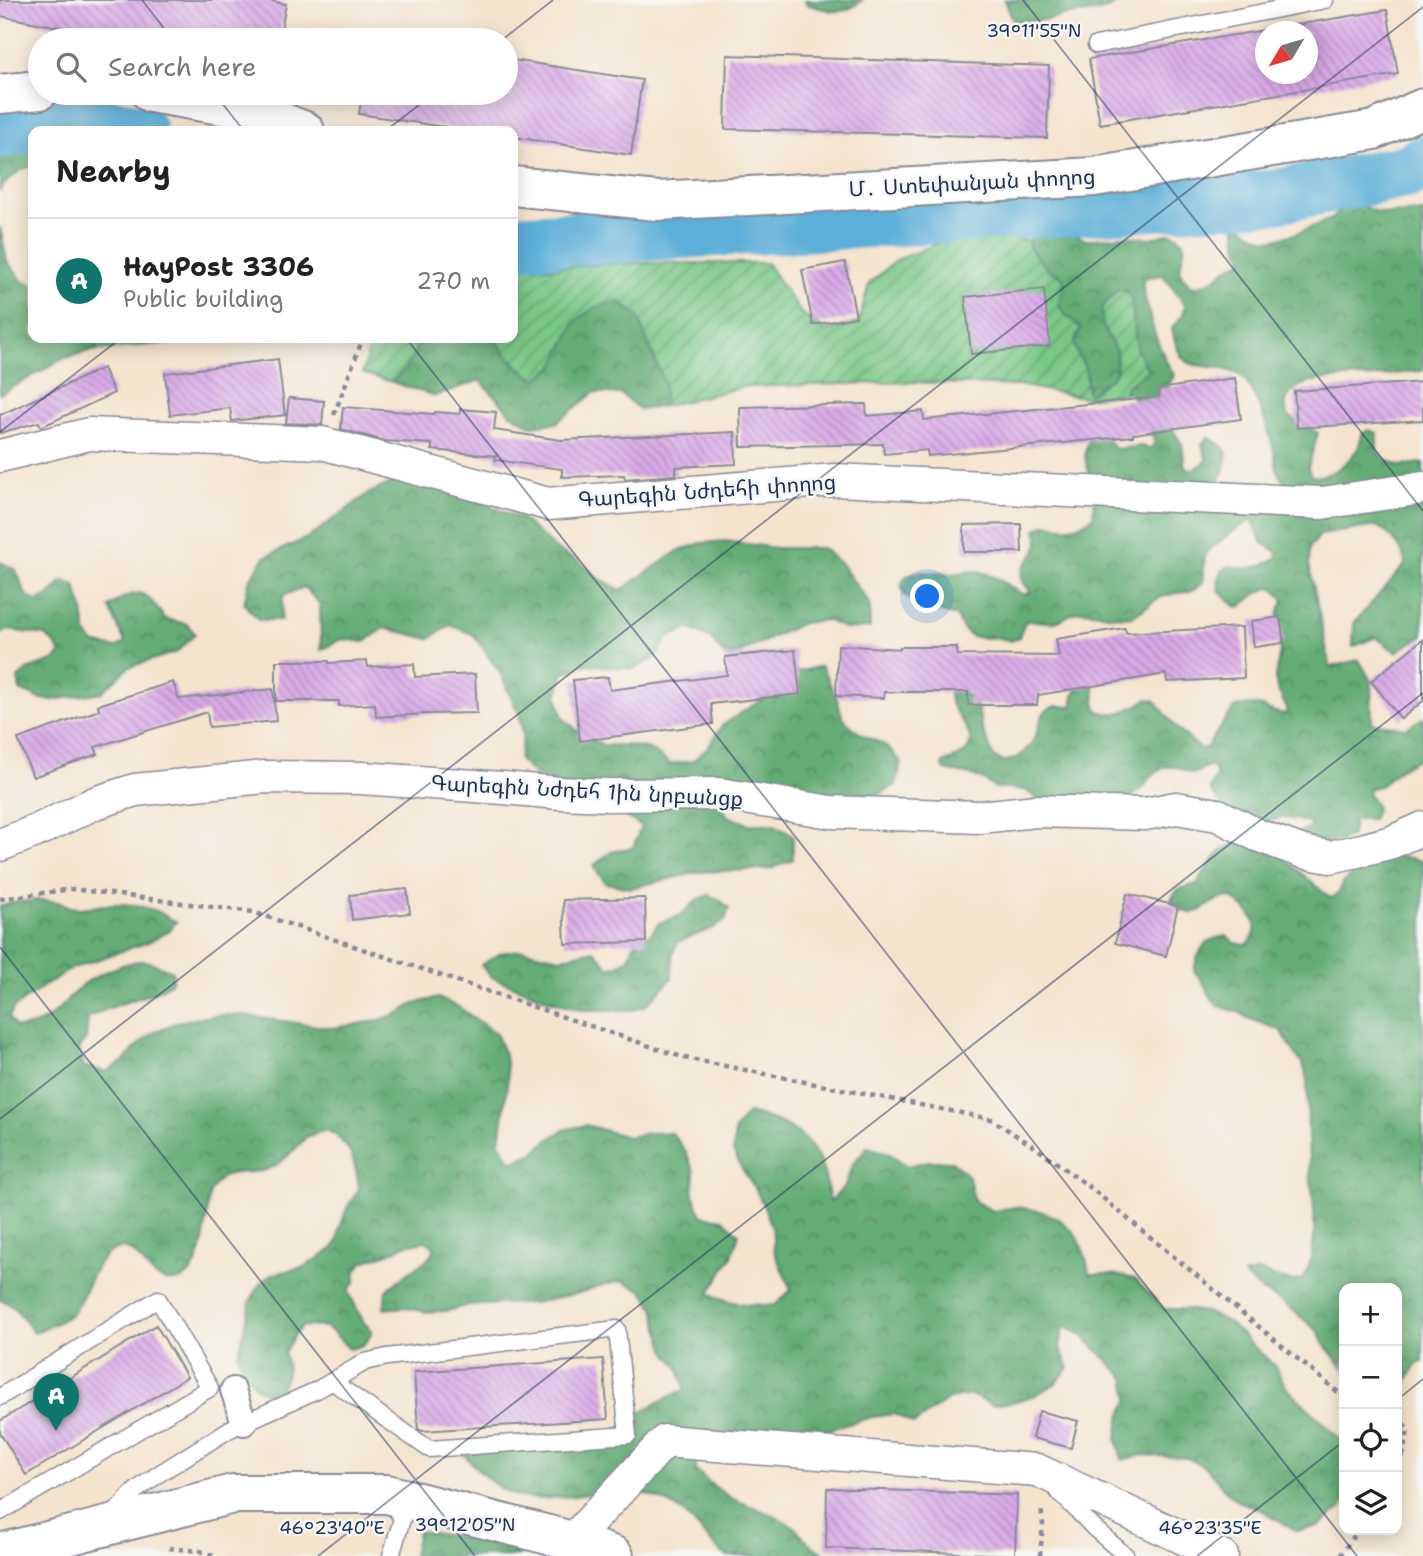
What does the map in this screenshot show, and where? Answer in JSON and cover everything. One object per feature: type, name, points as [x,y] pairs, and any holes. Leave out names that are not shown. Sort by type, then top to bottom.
[{"type":"street","points":[[0,94],[28,90]]},
{"type":"street","points":[[221,105],[250,110],[292,126]]},
{"type":"street","name":"Մ․ Ստեփանյան փողոց","points":[[518,187],[657,201],[1094,177],[1374,130],[1423,108]]},
{"type":"street","name":"Գարեգին Նժդեհի փողոց","points":[[0,456],[89,434],[322,443],[548,503],[835,480],[1322,503],[1423,488]]},
{"type":"street","name":"Գարեգին Նժդեհ 1ին նրբանցք","points":[[0,845],[95,803],[135,790],[265,777],[374,779],[609,795],[719,794],[843,813],[980,817],[1036,811],[1145,814],[1176,808],[1218,815],[1280,844],[1331,857],[1392,842],[1423,828]]},
{"type":"street","points":[[233,1390],[244,1423]]},
{"type":"street","points":[[572,1541],[665,1441],[1038,1470],[1222,1556]]},
{"type":"street","points":[[16,1553],[106,1525],[233,1494],[387,1493],[572,1541],[614,1556]]},
{"type":"lane","points":[[1096,45],[1325,0]]},
{"type":"lane","points":[[0,1397],[158,1299],[210,1388],[0,1512]]},
{"type":"lane","points":[[106,1525],[134,1492],[230,1429],[333,1382],[365,1362],[387,1357],[617,1329],[628,1435],[429,1449],[333,1382]]},
{"type":"lane","points":[[1038,1470],[1094,1528],[1126,1556]]},
{"type":"lane","points":[[387,1493],[402,1519],[391,1556]]},
{"type":"path","points":[[342,394],[361,343]]},
{"type":"path","points":[[0,899],[72,890],[253,912],[685,1058],[991,1119],[1040,1150],[1087,1185],[1339,1393]]},
{"type":"path","points":[[1402,1422],[1408,1429],[1402,1458]]},
{"type":"path","points":[[1038,1470],[1043,1524],[1040,1556]]},
{"type":"path","points":[[1340,1556],[1355,1535]]},
{"type":"green space","points":[[804,0],[862,0],[849,9],[836,11],[806,4]]},
{"type":"green space","points":[[1005,0],[1120,0],[1110,8],[1095,12],[1045,20],[1013,21]]},
{"type":"green space","points":[[23,113],[39,126],[28,126],[28,167],[19,171],[1,187],[0,192],[0,125]]},
{"type":"green space","points":[[1358,203],[1383,213],[1423,212],[1423,371],[1332,379],[1303,385],[1292,391],[1287,401],[1287,415],[1318,433],[1308,468],[1311,476],[1330,473],[1342,465],[1357,449],[1362,434],[1369,430],[1377,433],[1377,451],[1383,458],[1400,466],[1423,463],[1423,637],[1396,652],[1376,637],[1353,647],[1354,623],[1405,565],[1396,542],[1377,526],[1320,535],[1310,547],[1309,564],[1330,667],[1359,660],[1371,681],[1372,723],[1406,728],[1423,718],[1423,756],[1401,768],[1381,785],[1369,789],[1368,793],[1376,808],[1372,819],[1354,819],[1350,837],[1320,847],[1294,833],[1309,829],[1311,825],[1308,822],[1283,817],[1255,825],[1231,816],[1211,791],[1217,774],[1208,766],[1193,774],[1177,767],[1164,767],[1150,777],[1135,795],[1095,804],[1039,801],[1026,790],[995,788],[971,775],[945,770],[943,763],[964,753],[970,738],[953,707],[949,691],[963,692],[975,704],[994,757],[1007,761],[1030,745],[1043,714],[1048,709],[1072,707],[1075,692],[1086,686],[1094,687],[1098,711],[1105,713],[1124,711],[1148,699],[1156,701],[1175,727],[1201,749],[1208,747],[1234,708],[1255,705],[1286,713],[1287,709],[1275,679],[1280,650],[1276,628],[1280,607],[1284,601],[1282,597],[1272,588],[1267,589],[1239,607],[1219,590],[1218,577],[1228,567],[1253,567],[1277,558],[1278,553],[1261,541],[1252,520],[1206,554],[1203,582],[1194,590],[1159,598],[1131,616],[1082,611],[1054,622],[1025,622],[1019,637],[1012,641],[972,637],[963,629],[956,616],[912,601],[902,589],[904,579],[914,573],[949,574],[973,571],[994,577],[1020,593],[1030,593],[1021,577],[1024,567],[1038,546],[1036,530],[1046,525],[1073,526],[1093,518],[1095,495],[1085,453],[1088,440],[1104,436],[1115,449],[1142,446],[1149,449],[1155,444],[1138,405],[1124,390],[1148,370],[1137,350],[1131,298],[1118,290],[1102,308],[1103,326],[1116,351],[1117,370],[1088,395],[1086,372],[1075,346],[1081,329],[1061,310],[1058,299],[1064,283],[1059,274],[1050,272],[1034,254],[1028,241],[1032,237],[1048,229],[1060,227],[1085,240],[1122,236],[1152,238],[1171,233],[1183,242],[1181,274],[1194,287],[1209,282],[1229,267],[1242,262],[1236,227],[1240,225],[1267,240],[1275,239],[1331,219],[1346,204]],"holes":[[[1163,275],[1185,305],[1183,315],[1172,328],[1180,355],[1193,364],[1221,368],[1245,379],[1266,424],[1278,472],[1291,488],[1216,482],[1224,472],[1227,453],[1222,446],[1208,437],[1202,444],[1207,461],[1193,470],[1185,467],[1182,444],[1168,422],[1163,397],[1174,375],[1158,342],[1142,284],[1147,277]]]},
{"type":"green space","points":[[0,227],[7,261],[23,282],[28,283],[28,343],[104,343],[65,358],[0,394]]},
{"type":"green space","points":[[989,234],[1028,241],[1030,249],[1048,270],[1062,277],[1064,285],[1059,305],[1081,329],[1075,346],[1086,372],[1088,395],[1117,370],[1116,351],[1103,326],[1101,312],[1117,290],[1126,291],[1131,298],[1137,350],[1148,370],[1126,387],[1126,393],[1088,398],[1023,386],[912,382],[743,387],[664,406],[664,382],[637,315],[618,301],[595,307],[575,322],[554,366],[536,380],[517,365],[497,343],[518,343],[518,265],[550,268],[617,263],[767,263],[800,312],[825,331],[858,323],[869,284],[896,260],[949,239]]},
{"type":"green space","points":[[618,301],[637,315],[664,382],[664,406],[640,410],[621,394],[595,392],[556,423],[531,426],[510,413],[480,380],[435,396],[392,382],[409,362],[418,343],[497,343],[517,365],[554,366],[574,322],[595,307]]},
{"type":"green space","points":[[104,343],[170,343],[89,351]]},
{"type":"green space","points":[[372,343],[418,343],[409,362],[392,382],[362,373]]},
{"type":"green space","points":[[413,473],[522,519],[558,551],[580,562],[600,579],[621,590],[678,551],[701,543],[725,541],[776,548],[822,548],[841,564],[870,604],[870,628],[846,629],[826,620],[802,623],[738,654],[725,657],[711,639],[689,628],[668,638],[655,658],[634,669],[587,664],[564,673],[557,696],[563,718],[582,735],[603,745],[650,749],[670,764],[693,761],[709,746],[722,726],[781,688],[798,672],[821,666],[836,696],[843,719],[862,735],[883,744],[901,761],[896,785],[875,797],[827,806],[804,802],[786,787],[764,778],[741,778],[720,786],[719,794],[727,816],[749,824],[773,824],[793,835],[793,859],[771,869],[699,872],[630,888],[606,883],[593,866],[611,852],[633,848],[641,826],[601,802],[536,776],[519,760],[523,737],[519,714],[500,673],[473,634],[450,625],[429,639],[385,628],[364,642],[342,639],[321,650],[320,604],[304,587],[283,596],[281,620],[259,620],[244,604],[249,581],[265,557],[309,537],[369,493]]},
{"type":"green space","points":[[0,562],[16,570],[26,595],[36,601],[47,597],[63,581],[75,585],[83,609],[86,633],[93,643],[116,648],[125,642],[109,607],[135,593],[146,596],[165,619],[187,624],[195,634],[177,652],[129,667],[102,692],[53,700],[41,699],[20,690],[18,678],[27,670],[53,661],[61,653],[45,635],[8,630],[0,635]]},
{"type":"green space","points":[[1234,844],[1246,845],[1279,854],[1330,898],[1339,893],[1342,883],[1376,856],[1387,853],[1423,861],[1423,1362],[1417,1364],[1406,1382],[1402,1383],[1402,1283],[1339,1283],[1339,1363],[1323,1343],[1319,1332],[1244,1275],[1259,1271],[1293,1281],[1304,1279],[1312,1252],[1314,1212],[1308,1148],[1307,1077],[1304,1067],[1280,1030],[1218,1006],[1194,970],[1200,951],[1212,939],[1227,936],[1235,943],[1246,945],[1255,931],[1253,919],[1244,907],[1231,897],[1220,898],[1191,913],[1180,910],[1171,899],[1178,889],[1197,884],[1208,866]]},
{"type":"green space","points":[[709,895],[729,908],[725,920],[713,928],[678,942],[673,953],[672,978],[647,1005],[634,1010],[584,1010],[549,1000],[491,977],[481,965],[501,953],[512,951],[524,950],[560,958],[594,950],[609,968],[629,958],[633,946],[651,933],[659,923],[681,915],[698,899]]},
{"type":"green space","points":[[39,900],[81,908],[114,904],[136,905],[157,911],[176,922],[169,931],[148,942],[73,968],[14,1008],[9,1017],[16,1028],[37,1024],[58,1010],[84,984],[127,964],[142,961],[173,971],[172,982],[162,988],[88,1018],[86,1039],[79,1048],[83,1066],[106,1072],[124,1061],[156,1031],[177,1022],[218,1015],[241,1015],[332,1028],[377,1021],[416,1003],[438,998],[459,1007],[496,1034],[505,1055],[508,1078],[500,1143],[511,1162],[532,1154],[564,1130],[586,1125],[628,1137],[672,1133],[686,1152],[694,1172],[693,1195],[702,1216],[723,1219],[739,1234],[732,1256],[709,1293],[725,1300],[775,1305],[791,1290],[774,1251],[772,1227],[764,1207],[733,1151],[735,1130],[747,1113],[779,1122],[806,1140],[821,1164],[830,1202],[845,1186],[852,1165],[867,1147],[888,1153],[907,1166],[930,1161],[952,1161],[969,1177],[974,1201],[993,1211],[1015,1207],[1037,1210],[1058,1218],[1075,1233],[1090,1274],[1112,1274],[1135,1279],[1164,1309],[1206,1312],[1228,1322],[1275,1366],[1286,1387],[1339,1438],[1339,1509],[1319,1526],[1297,1531],[1258,1508],[1237,1501],[1207,1468],[1188,1458],[1143,1455],[1122,1460],[1117,1440],[1120,1418],[1129,1399],[1125,1378],[1082,1335],[1064,1326],[1060,1348],[1069,1368],[1055,1384],[1035,1395],[992,1405],[971,1395],[949,1399],[914,1424],[894,1414],[808,1434],[738,1431],[717,1437],[700,1449],[695,1470],[712,1485],[733,1499],[794,1527],[811,1545],[828,1556],[727,1556],[677,1508],[652,1496],[631,1491],[609,1489],[543,1498],[518,1496],[488,1479],[463,1454],[612,1434],[647,1408],[685,1389],[678,1367],[665,1350],[654,1308],[642,1290],[622,1281],[534,1303],[469,1305],[447,1311],[425,1312],[404,1307],[384,1309],[386,1290],[430,1257],[435,1248],[426,1241],[405,1245],[363,1262],[348,1291],[364,1323],[372,1330],[367,1341],[349,1349],[326,1327],[302,1326],[284,1353],[287,1370],[279,1391],[276,1396],[265,1393],[256,1387],[241,1367],[238,1353],[250,1301],[270,1275],[304,1267],[333,1249],[347,1208],[359,1189],[347,1147],[327,1130],[306,1137],[270,1168],[258,1172],[230,1174],[218,1182],[209,1195],[201,1250],[190,1273],[184,1278],[178,1281],[160,1279],[131,1251],[117,1249],[102,1259],[72,1313],[34,1333],[15,1309],[0,1300],[0,906]]},
{"type":"green space","points":[[418,1531],[469,1538],[512,1549],[518,1556],[413,1556]]},
{"type":"building","points":[[0,0],[265,0],[286,4],[281,28],[64,28],[0,16]]},
{"type":"building","points":[[1387,10],[1398,74],[1100,124],[1089,59],[1255,32],[1255,84],[1318,84],[1318,21]]},
{"type":"building","points":[[727,55],[1049,66],[1047,138],[725,129]]},
{"type":"building","points":[[518,61],[642,80],[631,155],[518,138],[518,126],[438,126],[359,114],[360,105],[518,105]]},
{"type":"building","points":[[845,262],[856,317],[813,325],[802,270]]},
{"type":"building","points":[[1044,289],[1050,346],[971,354],[965,297]]},
{"type":"building","points":[[278,359],[285,415],[232,421],[230,408],[170,415],[165,373]]},
{"type":"building","points":[[103,368],[114,393],[41,427],[39,422],[0,433],[0,415]]},
{"type":"building","points":[[1235,378],[1241,419],[1133,436],[928,456],[927,450],[884,454],[883,444],[741,447],[740,407],[866,404],[867,416],[923,411],[924,420],[1159,397],[1158,389]]},
{"type":"building","points":[[1423,382],[1423,420],[1297,428],[1294,391]]},
{"type":"building","points":[[289,398],[324,401],[322,425],[286,423]]},
{"type":"building","points":[[343,407],[434,414],[460,414],[460,409],[496,412],[494,430],[561,440],[735,432],[736,464],[676,467],[676,475],[625,479],[624,475],[562,477],[562,469],[495,460],[496,456],[432,450],[432,444],[385,441],[341,429]]},
{"type":"building","points":[[1021,524],[1022,552],[964,552],[964,525]]},
{"type":"building","points":[[1280,617],[1284,643],[1254,647],[1251,621]]},
{"type":"building","points":[[1242,627],[1244,678],[1167,682],[1166,674],[1038,695],[1037,705],[968,705],[968,692],[884,692],[884,698],[836,696],[838,645],[900,649],[957,647],[957,655],[1059,656],[1056,639],[1125,628],[1126,633]]},
{"type":"building","points":[[1423,639],[1423,701],[1401,719],[1371,681]]},
{"type":"building","points":[[795,650],[800,694],[711,704],[713,724],[580,741],[573,680],[608,677],[610,690],[727,675],[725,657]]},
{"type":"building","points":[[276,661],[367,661],[368,667],[414,664],[415,677],[475,674],[477,713],[376,717],[375,704],[339,706],[339,701],[276,701]]},
{"type":"building","points":[[173,682],[179,699],[273,689],[276,721],[209,727],[207,712],[95,747],[98,754],[33,777],[18,739],[99,710],[98,705]]},
{"type":"building","points":[[407,889],[410,913],[352,920],[350,895]]},
{"type":"building","points":[[1127,894],[1178,906],[1166,956],[1115,943]]},
{"type":"building","points":[[645,898],[646,942],[565,944],[563,900]]},
{"type":"building","points":[[156,1325],[187,1377],[26,1475],[0,1433],[0,1421]]},
{"type":"building","points":[[603,1359],[608,1419],[422,1431],[418,1429],[414,1372]]},
{"type":"building","points":[[1039,1411],[1078,1421],[1071,1448],[1032,1438]]},
{"type":"building","points":[[827,1488],[1017,1495],[1015,1555],[826,1548]]},
{"type":"waterway","points":[[43,126],[86,121],[113,126]]},
{"type":"waterway","points":[[0,131],[28,128]]},
{"type":"waterway","points":[[518,242],[1271,197],[1409,171],[1423,162]]},
{"type":"place","name":"HayPost 3306","points":[[56,1431]]}]
